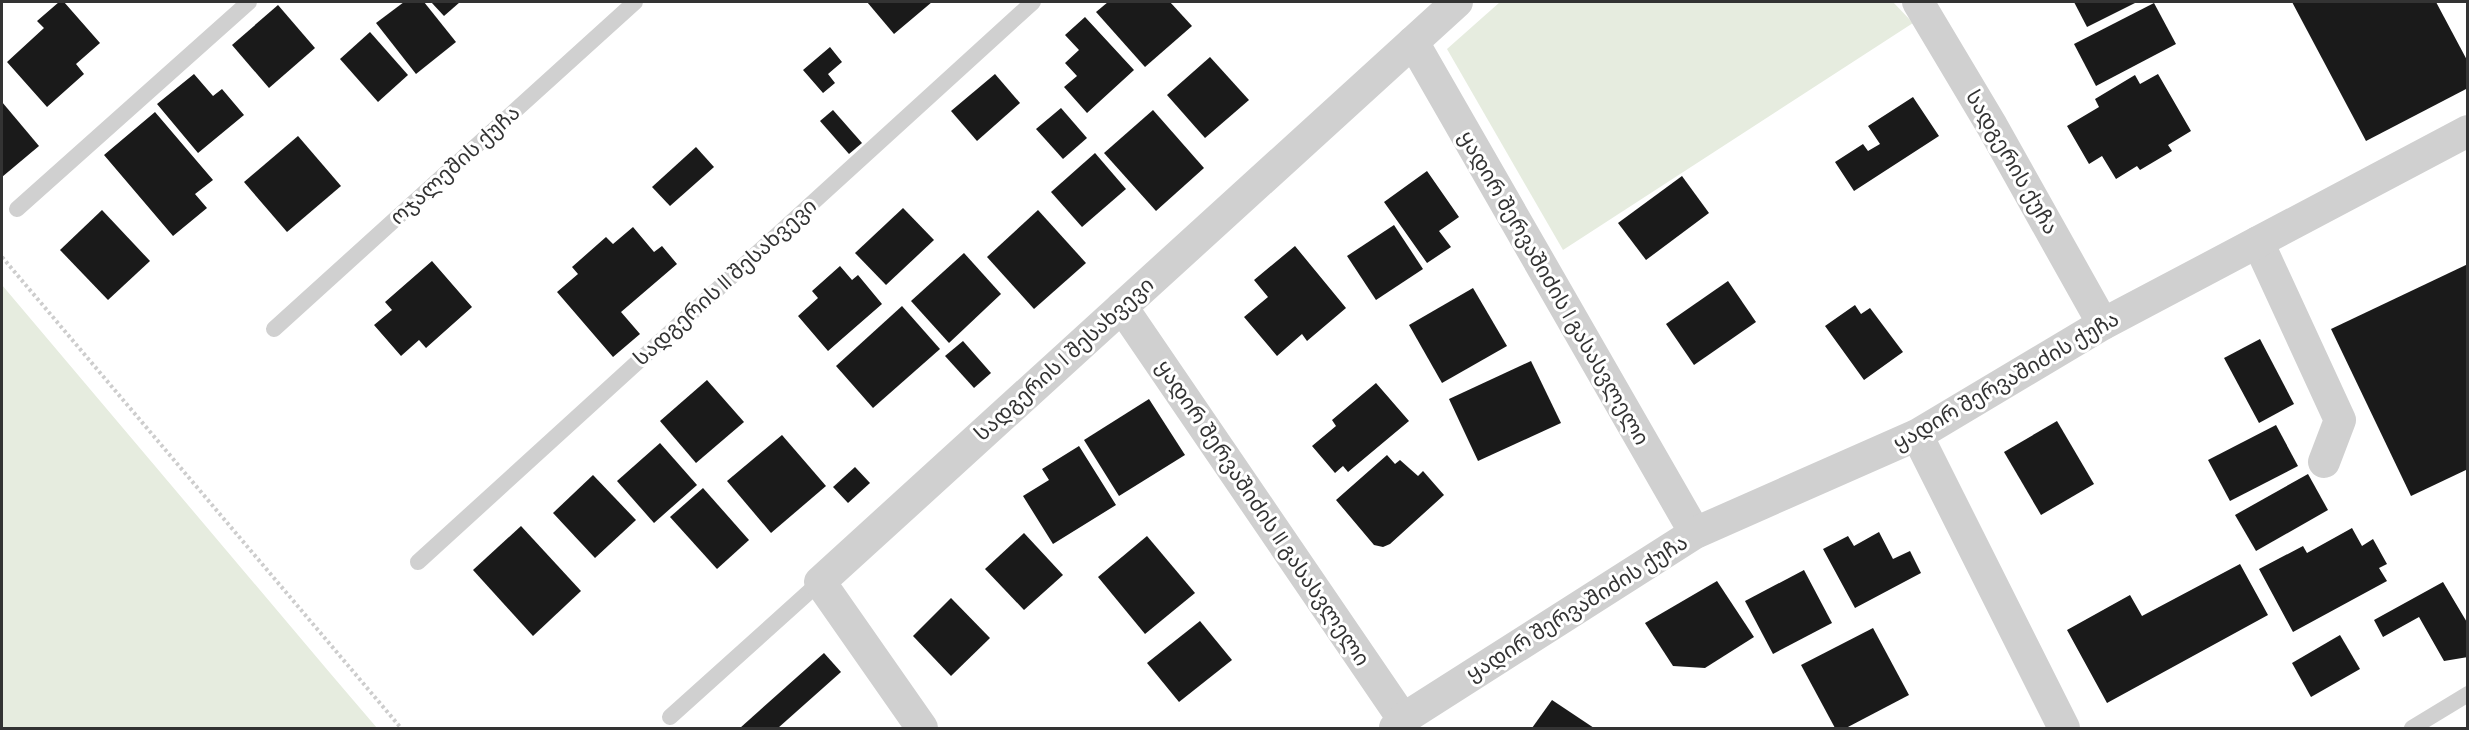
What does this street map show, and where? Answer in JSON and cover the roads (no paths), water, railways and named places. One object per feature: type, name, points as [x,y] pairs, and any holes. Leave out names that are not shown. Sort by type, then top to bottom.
[{"type":"street","name":"სადგერის I შესახვევი","points":[[820,582],[1457,2]]},
{"type":"street","name":"სადგერის ქუჩა","points":[[1918,2],[1992,126],[2103,324]]},
{"type":"street","name":"ყადირ შერვაშიძის I გასასვლელი","points":[[1413,42],[1695,534]]},
{"type":"street","name":"ყადირ შერვაშიძის ქუჩა","points":[[1399,724],[1695,534],[1917,435],[2103,324],[2468,131]]},
{"type":"street","points":[[2258,242],[2340,420],[2324,462]]},
{"type":"street","name":"ყადირ შერვაშიძის II გასასვლელი","points":[[1122,307],[1399,724]]},
{"type":"street","points":[[1917,435],[2064,729]]},
{"type":"street","points":[[820,582],[922,729]]},
{"type":"lane","points":[[16,209],[249,2]]},
{"type":"lane","name":"ოჯალეშის ქუჩა","points":[[274,329],[635,2]]},
{"type":"lane","name":"სადგერის II შესახვევი","points":[[418,562],[1033,2]]},
{"type":"lane","name":"სადგერის I შესახვევი","points":[[670,717],[820,582]]},
{"type":"lane","points":[[2412,729],[2468,694]]}]
